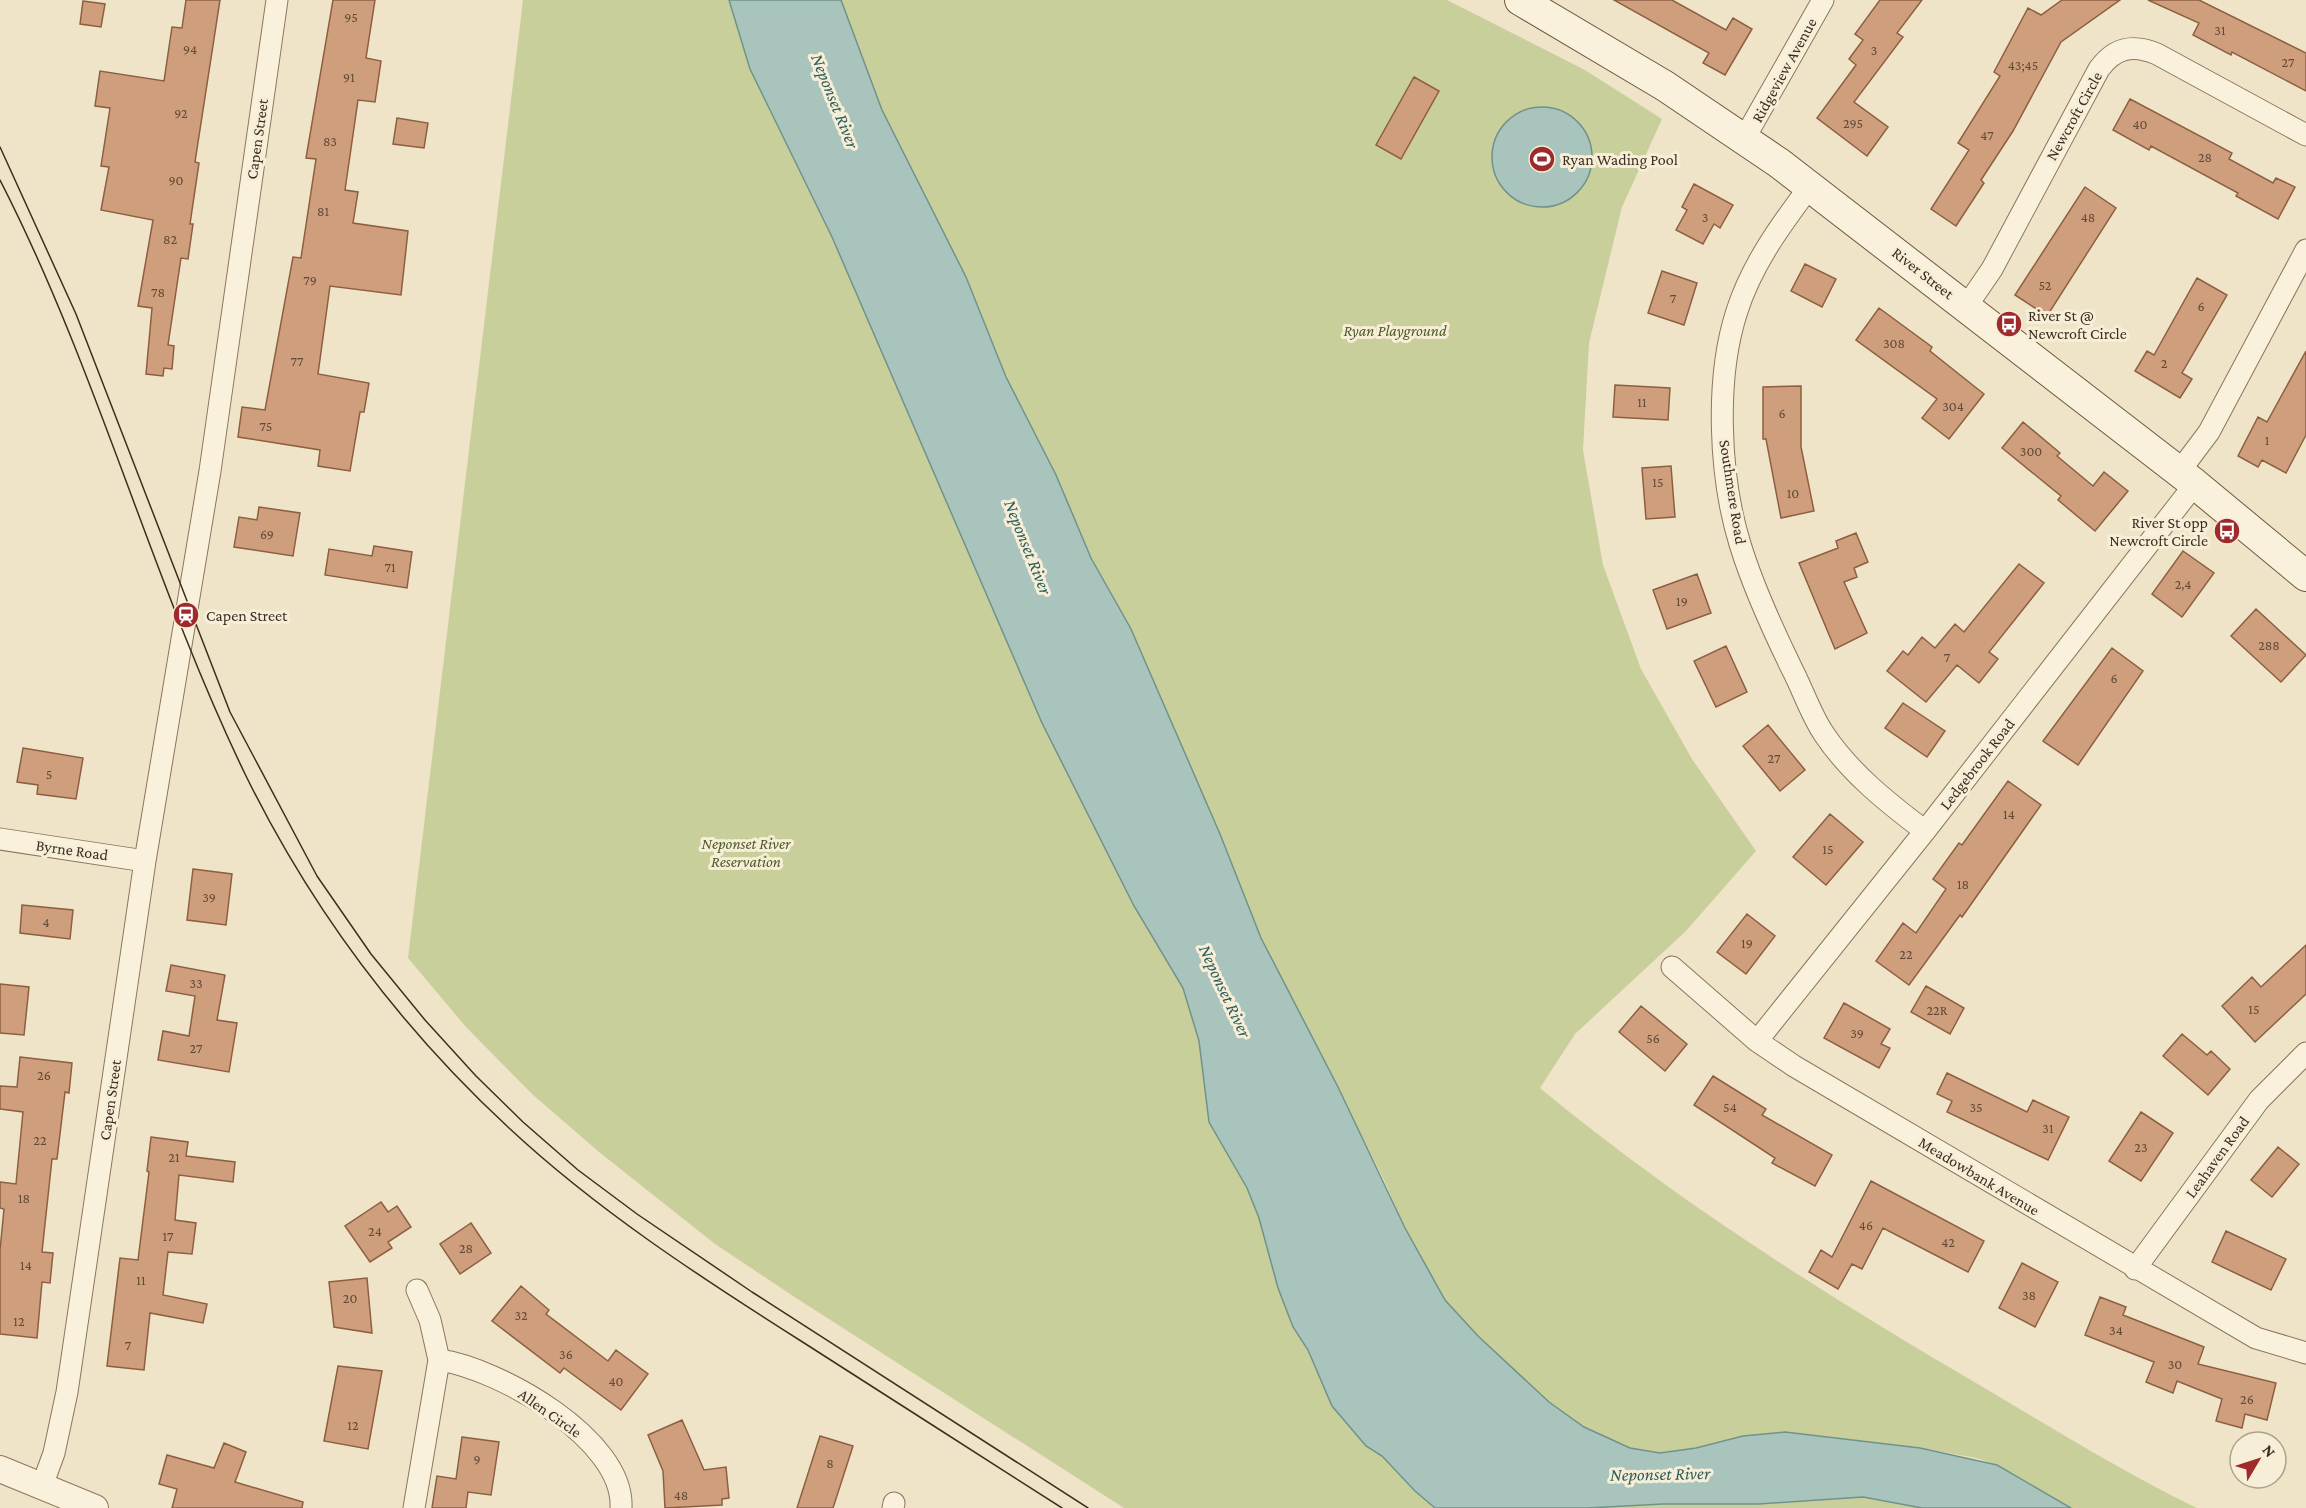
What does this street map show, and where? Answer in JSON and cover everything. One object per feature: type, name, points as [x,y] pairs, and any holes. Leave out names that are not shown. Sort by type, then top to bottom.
[{"type":"main road","name":"River Street","points":[[1520,0],[1606,50],[1744,139],[1810,186],[2187,478],[2306,576]]},
{"type":"street","name":"Capen Street","points":[[42,1486],[54,1454],[67,1392],[145,861],[210,471],[277,0]]},
{"type":"street","name":"Ridgeview Avenue","points":[[1744,139],[1823,0]]},
{"type":"street","name":"Newcroft Circle","points":[[1966,306],[1992,269],[2100,69],[2114,53],[2135,47],[2157,54],[2306,135]]},
{"type":"street","name":"Southmere Road","points":[[1810,186],[1777,231],[1755,268],[1737,310],[1731,332],[1723,406],[1725,459],[1733,514],[1739,541],[1761,602],[1824,734],[1877,795],[1925,831]]},
{"type":"street","points":[[2187,478],[2306,250]]},
{"type":"street","name":"Ledgebrook Road","points":[[1757,1041],[1925,831],[2187,478]]},
{"type":"street","name":"Byrne Road","points":[[0,839],[145,861]]},
{"type":"street","name":"Meadowbank Avenue","points":[[1672,967],[1757,1041],[1853,1103],[2256,1338],[2306,1353]]},
{"type":"street","name":"Leahaven Road","points":[[2135,1269],[2259,1100],[2306,1053]]},
{"type":"street","points":[[414,1508],[439,1360],[430,1320],[417,1290]]},
{"type":"street","name":"Allen Circle","points":[[439,1360],[479,1371],[502,1382],[579,1433],[605,1458],[614,1473],[620,1489],[621,1508]]},
{"type":"street","points":[[0,1469],[95,1508]]},
{"type":"green space","name":"Neponset River Reservation","points":[[523,0],[729,0],[750,69],[832,237],[1042,723],[1134,906],[1183,988],[1199,1041],[1209,1122],[1247,1188],[1259,1218],[1278,1288],[1293,1327],[1308,1350],[1332,1406],[1366,1446],[1382,1456],[1415,1491],[1435,1508],[1124,1508],[715,1244],[599,1152],[532,1094],[466,1027],[408,958]]},
{"type":"green space","name":"Ryan Playground","points":[[841,0],[1447,0],[1585,70],[1662,119],[1622,207],[1589,343],[1583,450],[1603,565],[1641,669],[1692,759],[1756,851],[1686,931],[1575,1034],[1540,1088],[1644,1169],[1807,1280],[2085,1448],[2197,1508],[2071,1508],[1997,1465],[1976,1458],[1920,1448],[1785,1432],[1743,1436],[1696,1448],[1660,1453],[1630,1448],[1584,1427],[1549,1402],[1478,1336],[1445,1300],[1405,1228],[1384,1180],[1261,938],[1220,834],[1131,629],[1091,558],[1056,475],[1006,377],[966,277],[882,110]]},
{"type":"green space","points":[[1863,1497],[1922,1508],[1587,1508],[1663,1504],[1759,1504]]},
{"type":"water","name":"Neponset River","points":[[729,0],[841,0],[882,110],[966,277],[1006,377],[1056,475],[1091,558],[1131,629],[1220,834],[1261,938],[1338,1087],[1405,1228],[1445,1300],[1478,1336],[1549,1402],[1584,1427],[1630,1448],[1660,1453],[1696,1448],[1743,1436],[1785,1432],[1920,1448],[1997,1465],[2071,1508],[1922,1508],[1863,1497],[1759,1504],[1663,1504],[1587,1508],[1435,1508],[1415,1491],[1382,1456],[1366,1446],[1332,1406],[1308,1350],[1293,1327],[1278,1288],[1259,1218],[1247,1188],[1209,1122],[1199,1041],[1183,988],[1134,906],[1042,723],[832,237],[750,69]]},
{"type":"water","name":"Ryan Wading Pool","points":[[1542,107],[1570,115],[1584,129],[1592,157],[1584,185],[1570,199],[1542,207],[1514,199],[1500,185],[1492,157],[1500,129],[1514,115]]},
{"type":"building","points":[[186,0],[220,0],[195,162],[199,163],[190,224],[193,224],[188,259],[181,258],[168,345],[174,346],[172,369],[164,368],[163,376],[146,374],[152,308],[138,306],[153,220],[101,210],[109,167],[101,166],[110,108],[95,106],[100,71],[164,81],[172,27],[182,28]]},
{"type":"building","points":[[333,0],[375,0],[366,58],[381,61],[375,102],[358,100],[345,190],[358,192],[353,223],[408,231],[401,295],[330,286],[318,374],[369,383],[364,412],[360,412],[350,471],[318,466],[320,450],[238,437],[242,407],[265,410],[293,257],[301,258],[316,159],[306,158]]},
{"type":"building","points":[[1614,0],[1672,0],[1726,30],[1733,18],[1752,29],[1725,75],[1703,63],[1709,53]]},
{"type":"building","points":[[1880,0],[1922,0],[1897,33],[1903,37],[1854,102],[1888,127],[1867,156],[1817,118],[1856,65],[1849,59],[1863,40],[1855,34]]},
{"type":"building","points":[[2062,0],[2120,0],[2061,42],[2013,131],[1981,180],[1984,183],[1956,226],[1931,209],[1969,150],[1958,143],[2000,76],[1994,72],[2028,8],[2041,15]]},
{"type":"building","points":[[2148,0],[2199,0],[2306,53],[2306,91],[2232,52],[2231,55],[2193,35],[2199,23]]},
{"type":"building","points":[[83,1],[105,4],[101,27],[80,24]]},
{"type":"building","points":[[1414,77],[1439,91],[1401,159],[1376,145]]},
{"type":"building","points":[[2130,99],[2232,153],[2229,159],[2273,183],[2276,178],[2295,187],[2278,219],[2236,196],[2238,193],[2151,146],[2149,150],[2113,130]]},
{"type":"building","points":[[397,118],[428,123],[424,148],[393,144]]},
{"type":"building","points":[[1694,184],[1733,205],[1720,228],[1714,224],[1703,244],[1676,230],[1687,210],[1682,207]]},
{"type":"building","points":[[2085,187],[2116,208],[2047,316],[2015,295]]},
{"type":"building","points":[[1805,264],[1836,279],[1822,307],[1791,291]]},
{"type":"building","points":[[1662,271],[1697,283],[1684,325],[1648,313]]},
{"type":"building","points":[[2197,278],[2227,295],[2182,373],[2192,379],[2180,398],[2135,371],[2147,351],[2154,355]]},
{"type":"building","points":[[1879,308],[1932,347],[1930,351],[1984,394],[1949,439],[1922,418],[1937,399],[1856,340]]},
{"type":"building","points":[[2306,351],[2306,435],[2286,473],[2262,460],[2258,467],[2238,456],[2258,417],[2267,422]]},
{"type":"building","points":[[1615,385],[1670,388],[1668,420],[1613,417]]},
{"type":"building","points":[[1801,386],[1801,447],[1814,511],[1781,518],[1766,439],[1763,439],[1763,387]]},
{"type":"building","points":[[2023,422],[2060,453],[2057,456],[2093,486],[2104,472],[2128,491],[2095,531],[2058,500],[2061,496],[2002,448]]},
{"type":"building","points":[[1671,466],[1675,517],[1646,519],[1642,468]]},
{"type":"building","points":[[259,507],[300,513],[293,556],[234,547],[239,517],[257,520]]},
{"type":"building","points":[[1856,533],[1868,562],[1854,568],[1857,577],[1844,582],[1867,633],[1835,649],[1799,563],[1838,548],[1836,541]]},
{"type":"building","points":[[374,546],[412,552],[407,588],[325,575],[329,549],[372,556]]},
{"type":"building","points":[[2183,551],[2214,573],[2182,617],[2152,594]]},
{"type":"building","points":[[2019,564],[2044,583],[1989,652],[1998,659],[1979,683],[1957,665],[1926,702],[1887,671],[1903,651],[1908,655],[1922,637],[1935,648],[1955,624],[1964,632]]},
{"type":"building","points":[[1697,574],[1711,613],[1667,629],[1653,590]]},
{"type":"building","points":[[2256,609],[2306,655],[2281,682],[2231,636]]},
{"type":"building","points":[[1726,646],[1747,692],[1716,707],[1694,661]]},
{"type":"building","points":[[2112,648],[2143,671],[2078,765],[2043,741]]},
{"type":"building","points":[[1903,703],[1945,731],[1927,757],[1885,728]]},
{"type":"building","points":[[1768,725],[1805,770],[1780,791],[1743,746]]},
{"type":"building","points":[[23,748],[83,758],[76,799],[37,794],[38,785],[17,782]]},
{"type":"building","points":[[2008,781],[2041,805],[1962,917],[1960,915],[1909,985],[1876,961],[1903,923],[1916,933],[1946,889],[1933,879],[1959,843],[1962,845]]},
{"type":"building","points":[[1830,814],[1863,842],[1826,885],[1793,857]]},
{"type":"building","points":[[193,869],[232,874],[226,925],[187,920]]},
{"type":"building","points":[[22,905],[73,910],[70,939],[20,933]]},
{"type":"building","points":[[1747,914],[1775,936],[1746,974],[1717,952]]},
{"type":"building","points":[[2306,945],[2306,994],[2255,1042],[2222,1006],[2252,977],[2261,987]]},
{"type":"building","points":[[171,965],[225,975],[217,1020],[237,1023],[229,1072],[158,1060],[163,1031],[189,1036],[195,996],[166,991]]},
{"type":"building","points":[[0,984],[29,987],[24,1035],[0,1033]]},
{"type":"building","points":[[1926,986],[1964,1008],[1950,1034],[1911,1012]]},
{"type":"building","points":[[1844,1003],[1890,1029],[1881,1044],[1890,1048],[1879,1068],[1824,1038]]},
{"type":"building","points":[[1641,1006],[1687,1044],[1665,1071],[1619,1032]]},
{"type":"building","points":[[2182,1034],[2207,1055],[2211,1051],[2230,1069],[2208,1095],[2163,1056]]},
{"type":"building","points":[[20,1057],[72,1063],[69,1093],[65,1092],[57,1159],[52,1159],[42,1252],[53,1253],[50,1283],[42,1282],[37,1338],[0,1334],[0,1250],[4,1209],[0,1208],[0,1182],[16,1184],[23,1112],[0,1109],[0,1086],[17,1087]]},
{"type":"building","points":[[1947,1073],[2027,1112],[2033,1100],[2069,1117],[2048,1160],[1947,1112],[1952,1101],[1937,1094]]},
{"type":"building","points":[[1713,1076],[1766,1109],[1762,1115],[1832,1155],[1815,1186],[1772,1163],[1775,1158],[1694,1105]]},
{"type":"building","points":[[2141,1112],[2173,1133],[2141,1181],[2109,1161]]},
{"type":"building","points":[[151,1137],[188,1142],[186,1156],[235,1162],[233,1182],[179,1175],[175,1220],[196,1223],[192,1254],[168,1252],[163,1295],[207,1304],[203,1323],[150,1313],[144,1370],[107,1366],[120,1258],[138,1260]]},
{"type":"building","points":[[2278,1147],[2299,1164],[2272,1197],[2251,1180]]},
{"type":"building","points":[[1871,1181],[1984,1241],[1968,1272],[1883,1228],[1862,1269],[1852,1264],[1838,1289],[1809,1272],[1821,1250],[1832,1257]]},
{"type":"building","points":[[381,1202],[388,1212],[397,1206],[411,1227],[388,1242],[392,1248],[370,1262],[345,1226]]},
{"type":"building","points":[[471,1223],[491,1253],[460,1274],[440,1244]]},
{"type":"building","points":[[2226,1231],[2286,1259],[2271,1290],[2212,1262]]},
{"type":"building","points":[[2022,1263],[2058,1282],[2035,1327],[1999,1308]]},
{"type":"building","points":[[367,1278],[372,1333],[334,1327],[329,1282]]},
{"type":"building","points":[[521,1286],[549,1310],[546,1314],[608,1361],[616,1350],[648,1374],[621,1410],[564,1368],[560,1373],[492,1321]]},
{"type":"building","points":[[2100,1297],[2126,1307],[2123,1315],[2204,1347],[2198,1364],[2276,1383],[2267,1420],[2245,1414],[2242,1428],[2216,1421],[2222,1399],[2177,1381],[2173,1393],[2146,1382],[2154,1362],[2085,1335]]},
{"type":"building","points":[[338,1366],[382,1371],[368,1449],[324,1441]]},
{"type":"building","points":[[682,1420],[704,1470],[726,1467],[729,1498],[722,1499],[722,1505],[665,1508],[663,1471],[648,1435]]},
{"type":"building","points":[[820,1436],[853,1446],[833,1508],[797,1508]]},
{"type":"building","points":[[462,1437],[499,1442],[491,1495],[468,1492],[466,1508],[432,1508],[437,1476],[456,1479]]},
{"type":"building","points":[[224,1443],[246,1452],[235,1482],[303,1502],[302,1508],[172,1508],[177,1489],[159,1484],[167,1455],[214,1468]]},
{"type":"tram line","points":[[0,147],[76,314],[230,712],[317,876],[371,954],[425,1020],[476,1076],[523,1122],[578,1170],[637,1214],[752,1292],[1088,1508]]},
{"type":"tram line","points":[[0,180],[67,326],[182,628],[212,703],[246,776],[299,873],[361,964],[395,1007],[469,1090],[543,1158],[613,1215],[725,1292],[1062,1508]]},
{"type":"place","name":"Ryan Wading Pool","points":[[1542,159]]},
{"type":"place","name":"River St @ Newcroft Circle","points":[[2009,324]]},
{"type":"place","name":"River St opp Newcroft Circle","points":[[2227,531]]},
{"type":"place","name":"Capen Street","points":[[186,615]]}]
